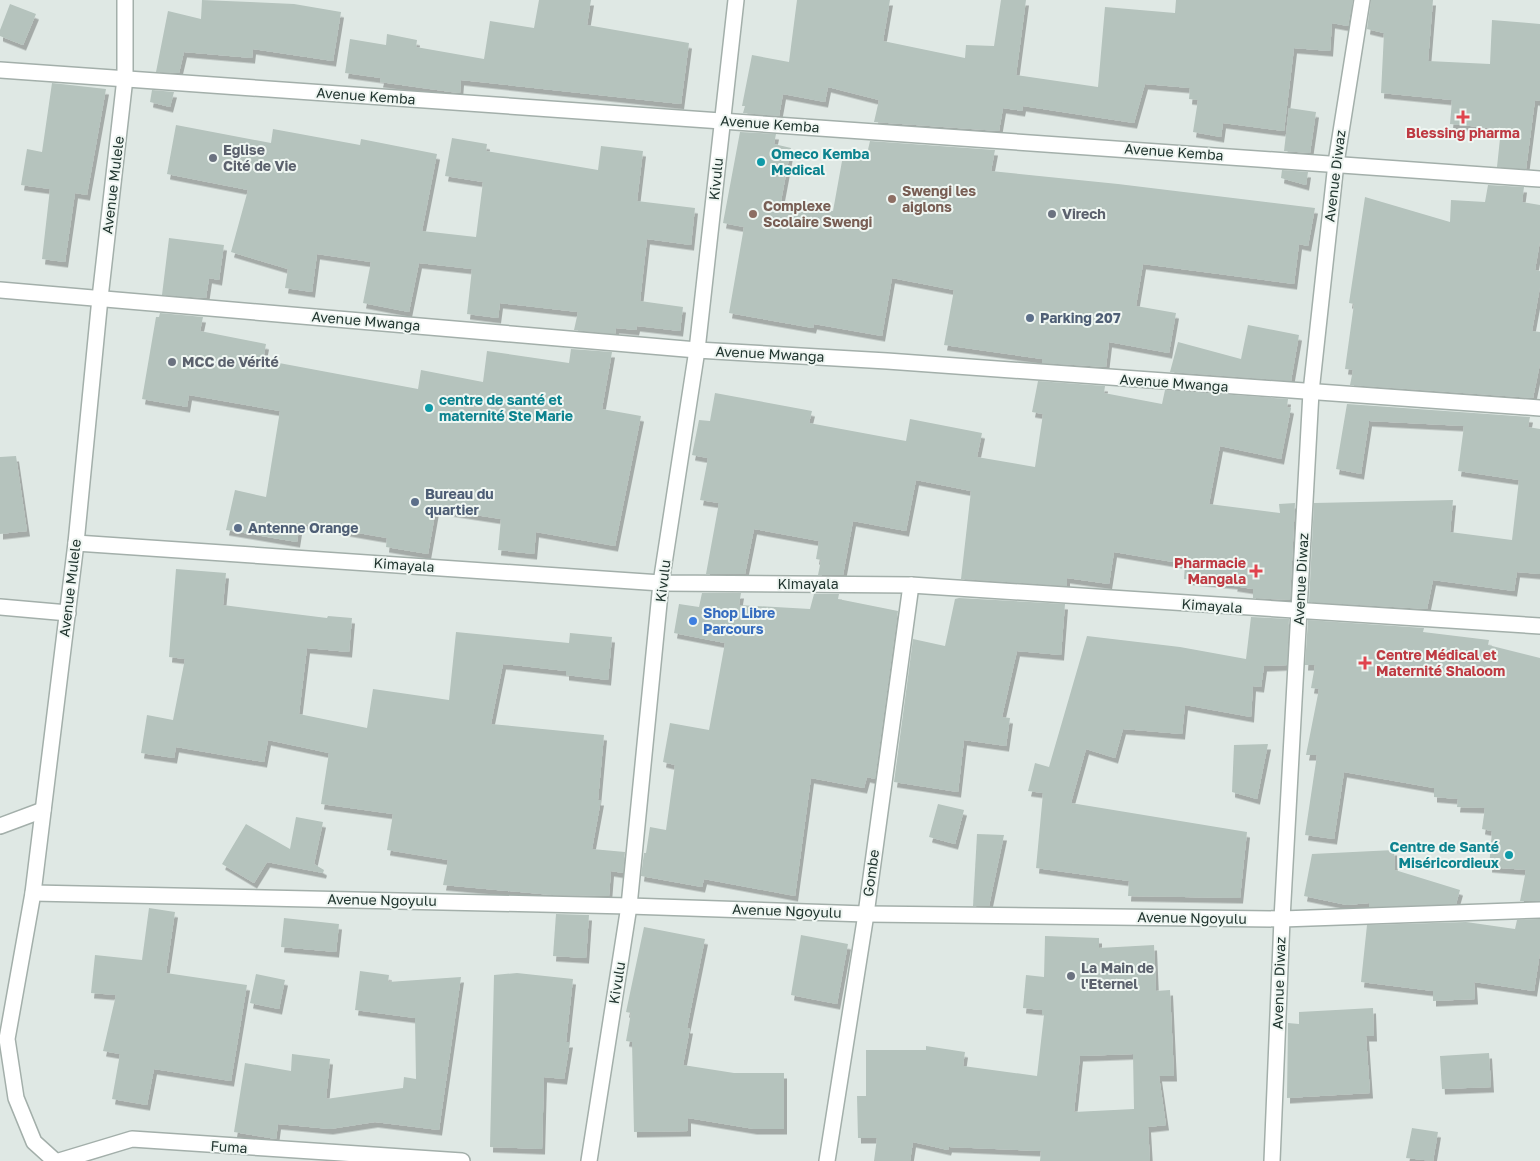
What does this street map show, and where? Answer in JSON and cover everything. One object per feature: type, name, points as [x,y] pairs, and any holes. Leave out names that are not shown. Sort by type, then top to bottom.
[{"type":"street","name":"Avenue Mulele","points":[[55,1161],[34,1142],[16,1098],[4,1042],[33,893],[68,613],[100,298],[125,78],[125,0]]},
{"type":"street","name":"Kivulu","points":[[589,1161],[629,906],[662,583],[698,350],[736,0]]},
{"type":"street","name":"Avenue Diwaz","points":[[1272,1161],[1282,919],[1311,392],[1336,163],[1362,0]]},
{"type":"street","name":"Avenue Kemba","points":[[0,70],[1336,163],[1540,179]]},
{"type":"street","name":"Avenue Mwanga","points":[[0,290],[698,350],[887,361],[1540,408]]},
{"type":"street","name":"Kimayala","points":[[76,543],[662,583],[912,585],[1299,612],[1540,626]]},
{"type":"street","name":"Gombe","points":[[827,1161],[866,914],[912,585]]},
{"type":"street","points":[[0,607],[68,613]]},
{"type":"street","points":[[0,826],[43,810]]},
{"type":"street","name":"Avenue Ngoyulu","points":[[33,893],[629,906],[866,914],[1282,919],[1540,910]]},
{"type":"street","name":"Fuma","points":[[59,1161],[132,1139],[462,1161]]},
{"type":"building","points":[[202,0],[294,4],[341,12],[333,61],[253,49],[252,58],[184,52],[179,73],[156,72],[168,11],[201,19]]},
{"type":"building","points":[[539,0],[591,0],[587,25],[689,43],[681,104],[461,80],[460,93],[380,82],[381,78],[345,73],[350,39],[386,45],[387,34],[417,40],[416,47],[484,59],[490,21],[534,28]]},
{"type":"building","points":[[797,0],[890,0],[883,41],[965,58],[966,45],[994,46],[1001,0],[1026,0],[1016,75],[1098,87],[1105,7],[1175,13],[1176,0],[1353,0],[1348,26],[1332,23],[1330,51],[1294,48],[1284,131],[1223,123],[1221,137],[1193,132],[1198,100],[1189,99],[1190,88],[1145,84],[1134,123],[1023,106],[1022,111],[1003,108],[999,131],[874,122],[879,100],[828,87],[825,102],[783,94],[779,116],[743,113],[745,106],[742,106],[752,55],[789,62]]},
{"type":"building","points":[[1371,0],[1433,0],[1428,61],[1490,64],[1492,20],[1540,24],[1540,101],[1535,100],[1526,169],[1497,167],[1501,129],[1450,124],[1452,100],[1381,93],[1384,33],[1367,29]]},
{"type":"building","points":[[10,4],[36,14],[23,45],[0,36],[0,30]]},
{"type":"building","points":[[52,83],[106,89],[87,195],[75,193],[65,262],[42,259],[50,189],[21,185],[27,149],[42,152]]},
{"type":"building","points":[[152,90],[174,92],[170,107],[150,102]]},
{"type":"building","points":[[1289,108],[1316,112],[1310,153],[1284,151]]},
{"type":"building","points":[[176,125],[271,143],[273,129],[360,145],[361,139],[437,154],[422,231],[476,237],[483,182],[445,176],[452,138],[487,144],[486,151],[598,170],[601,146],[643,151],[637,201],[695,208],[691,245],[647,239],[640,301],[683,307],[680,331],[637,326],[636,330],[616,328],[615,334],[574,330],[578,312],[500,303],[498,318],[467,314],[472,269],[419,263],[409,312],[363,303],[371,262],[317,254],[312,292],[285,288],[288,269],[231,252],[248,190],[167,174]]},
{"type":"building","points":[[740,132],[776,134],[774,144],[791,148],[781,201],[833,211],[844,150],[867,154],[870,141],[995,150],[991,171],[1315,208],[1308,246],[1299,244],[1294,284],[1143,264],[1136,306],[1176,313],[1169,353],[1109,342],[1106,367],[1042,363],[1042,359],[944,345],[954,290],[892,278],[882,336],[814,324],[813,328],[729,313],[744,227],[723,223]]},
{"type":"building","points":[[1282,170],[1308,172],[1306,185],[1281,178]]},
{"type":"building","points":[[1488,185],[1524,187],[1522,202],[1540,205],[1540,241],[1535,270],[1540,271],[1540,287],[1532,331],[1540,332],[1540,364],[1533,398],[1350,385],[1353,370],[1345,369],[1354,304],[1349,303],[1365,197],[1450,222],[1451,200],[1485,202]]},
{"type":"building","points":[[169,238],[224,245],[219,280],[209,278],[206,298],[162,295]]},
{"type":"building","points":[[160,313],[203,317],[200,331],[266,344],[263,360],[418,389],[421,370],[483,382],[487,351],[569,363],[571,349],[612,352],[602,409],[641,416],[615,546],[536,532],[534,554],[498,550],[501,519],[436,509],[428,554],[386,547],[387,538],[300,523],[297,542],[226,530],[235,490],[266,497],[280,411],[189,395],[187,407],[142,399],[156,317],[159,317]]},
{"type":"building","points":[[1248,325],[1299,335],[1291,381],[1170,372],[1178,342],[1241,359]]},
{"type":"building","points":[[1038,381],[1105,386],[1104,393],[1162,404],[1165,390],[1288,399],[1287,407],[1291,408],[1281,459],[1220,446],[1209,504],[1280,513],[1279,504],[1295,503],[1290,600],[1253,598],[1253,589],[1234,586],[1235,584],[1184,579],[1185,564],[1114,552],[1109,584],[1067,578],[1067,586],[961,579],[971,491],[916,480],[906,531],[853,521],[843,575],[818,575],[821,560],[816,559],[819,541],[754,529],[745,574],[706,574],[719,503],[700,500],[708,458],[692,455],[699,420],[710,421],[715,393],[812,411],[809,423],[906,441],[910,419],[982,433],[977,457],[1035,467],[1043,414],[1032,412]]},
{"type":"building","points":[[1347,404],[1530,417],[1528,427],[1540,429],[1540,574],[1517,572],[1514,591],[1433,580],[1427,609],[1309,602],[1314,503],[1453,500],[1450,532],[1512,540],[1519,480],[1458,471],[1464,426],[1369,421],[1361,474],[1336,469]]},
{"type":"building","points":[[16,456],[27,531],[0,534],[0,457]]},
{"type":"building","points":[[176,569],[226,573],[223,605],[327,618],[328,616],[352,618],[349,652],[307,648],[299,714],[367,728],[373,689],[449,700],[456,632],[569,643],[570,633],[612,637],[608,680],[566,675],[566,671],[503,664],[491,724],[604,735],[598,800],[601,800],[592,849],[625,852],[623,873],[611,871],[609,896],[552,895],[443,885],[448,860],[387,850],[393,814],[321,804],[329,753],[268,740],[264,762],[176,747],[174,758],[141,753],[147,715],[173,720],[185,659],[169,657]]},
{"type":"building","points":[[702,593],[741,593],[739,605],[810,609],[814,594],[839,594],[838,599],[898,611],[875,779],[867,777],[864,788],[811,778],[795,896],[704,879],[702,887],[641,876],[650,827],[666,830],[675,765],[663,762],[670,723],[709,730],[725,643],[674,633],[679,604],[699,607]]},
{"type":"building","points":[[955,599],[1065,604],[1061,655],[1017,651],[1002,717],[1010,718],[1006,746],[964,740],[958,792],[894,782],[913,639],[945,646]]},
{"type":"building","points":[[1251,617],[1289,619],[1287,665],[1264,666],[1261,687],[1253,686],[1251,717],[1185,705],[1182,734],[1123,729],[1115,758],[1086,749],[1071,803],[1247,832],[1240,898],[1128,896],[1129,881],[1036,868],[1043,793],[1028,791],[1035,763],[1049,767],[1087,636],[1180,647],[1246,659]]},
{"type":"building","points":[[1308,620],[1424,628],[1423,632],[1489,640],[1488,645],[1540,658],[1540,901],[1520,901],[1526,870],[1489,867],[1492,831],[1482,829],[1485,808],[1457,807],[1458,799],[1434,797],[1434,788],[1344,772],[1334,839],[1305,835],[1317,755],[1306,755],[1319,689],[1311,688],[1315,665],[1305,665]]},
{"type":"building","points":[[1268,744],[1257,799],[1232,792],[1234,745]]},
{"type":"building","points":[[938,804],[964,810],[955,844],[929,837]]},
{"type":"building","points":[[296,817],[323,822],[314,864],[324,870],[323,873],[267,862],[254,883],[222,864],[246,824],[290,849]]},
{"type":"building","points":[[977,834],[1004,835],[989,906],[973,906]]},
{"type":"building","points":[[1394,850],[1395,870],[1460,890],[1456,904],[1369,907],[1369,903],[1347,905],[1304,896],[1312,854]]},
{"type":"building","points":[[149,908],[175,912],[166,973],[247,985],[231,1081],[154,1069],[147,1105],[112,1099],[120,1054],[103,1051],[116,995],[91,993],[95,955],[142,960]]},
{"type":"building","points":[[556,914],[589,915],[586,958],[553,956]]},
{"type":"building","points":[[284,918],[339,924],[336,952],[281,947]]},
{"type":"building","points":[[1540,919],[1540,953],[1534,991],[1474,982],[1475,999],[1433,1001],[1433,991],[1361,982],[1367,925],[1466,922],[1515,929],[1517,920]]},
{"type":"building","points":[[644,927],[705,939],[687,1028],[690,1028],[683,1065],[734,1073],[784,1073],[784,1129],[754,1129],[688,1118],[688,1131],[634,1132],[632,1042],[626,1041],[631,1013],[626,1012]]},
{"type":"building","points":[[801,935],[848,944],[837,1004],[791,995]]},
{"type":"building","points":[[1045,936],[1099,938],[1099,948],[1154,945],[1156,991],[1170,990],[1174,1076],[1159,1076],[1166,1125],[1148,1127],[1150,1161],[1040,1161],[1041,1151],[949,1147],[948,1150],[913,1142],[910,1161],[874,1161],[877,1138],[858,1138],[857,1096],[866,1096],[866,1050],[926,1050],[926,1046],[965,1052],[963,1066],[1037,1076],[1044,1015],[1042,1015],[1042,1010],[1023,1008],[1026,975],[1044,977]],"holes":[[[1133,1054],[1134,1109],[1074,1112],[1080,1056]]]},
{"type":"building","points":[[360,971],[389,975],[388,982],[461,977],[439,1130],[375,1122],[330,1129],[278,1124],[276,1139],[234,1132],[245,1063],[291,1071],[292,1054],[330,1059],[326,1099],[403,1088],[404,1077],[416,1079],[415,1018],[355,1010]]},
{"type":"building","points":[[517,973],[573,979],[566,1042],[570,1042],[564,1079],[544,1077],[542,1149],[490,1147],[494,975]]},
{"type":"building","points":[[256,974],[285,980],[279,1009],[250,1003]]},
{"type":"building","points":[[1373,1008],[1374,1036],[1366,1036],[1370,1093],[1287,1098],[1288,1023],[1299,1024],[1299,1012]]},
{"type":"building","points":[[1489,1053],[1491,1087],[1442,1089],[1440,1056]]},
{"type":"building","points":[[1412,1128],[1438,1132],[1433,1161],[1406,1158]]},
{"type":"place","name":"Blessing pharma","points":[[1463,117]]},
{"type":"place","name":"Eglise Cité de Vie","points":[[213,158]]},
{"type":"place","name":"Omeco Kemba Medical","points":[[761,162]]},
{"type":"place","name":"Swengi les aiglons","points":[[892,199]]},
{"type":"place","name":"Complexe Scolaire Swengi","points":[[753,214]]},
{"type":"place","name":"Virech","points":[[1052,214]]},
{"type":"place","name":"Parking 207","points":[[1030,318]]},
{"type":"place","name":"MCC de Vérité","points":[[172,362]]},
{"type":"place","name":"centre de santé et maternité Ste Marie","points":[[429,408]]},
{"type":"place","name":"Bureau du quartier","points":[[415,502]]},
{"type":"place","name":"Antenne Orange","points":[[238,528]]},
{"type":"place","name":"Pharmacie Mangala","points":[[1256,571]]},
{"type":"place","name":"Shop Libre Parcours","points":[[693,621]]},
{"type":"place","name":"Centre Médical et Maternité Shaloom","points":[[1365,663]]},
{"type":"place","name":"Centre de Santé Miséricordieux","points":[[1509,855]]},
{"type":"place","name":"La Main de l'Eternel","points":[[1071,976]]}]
